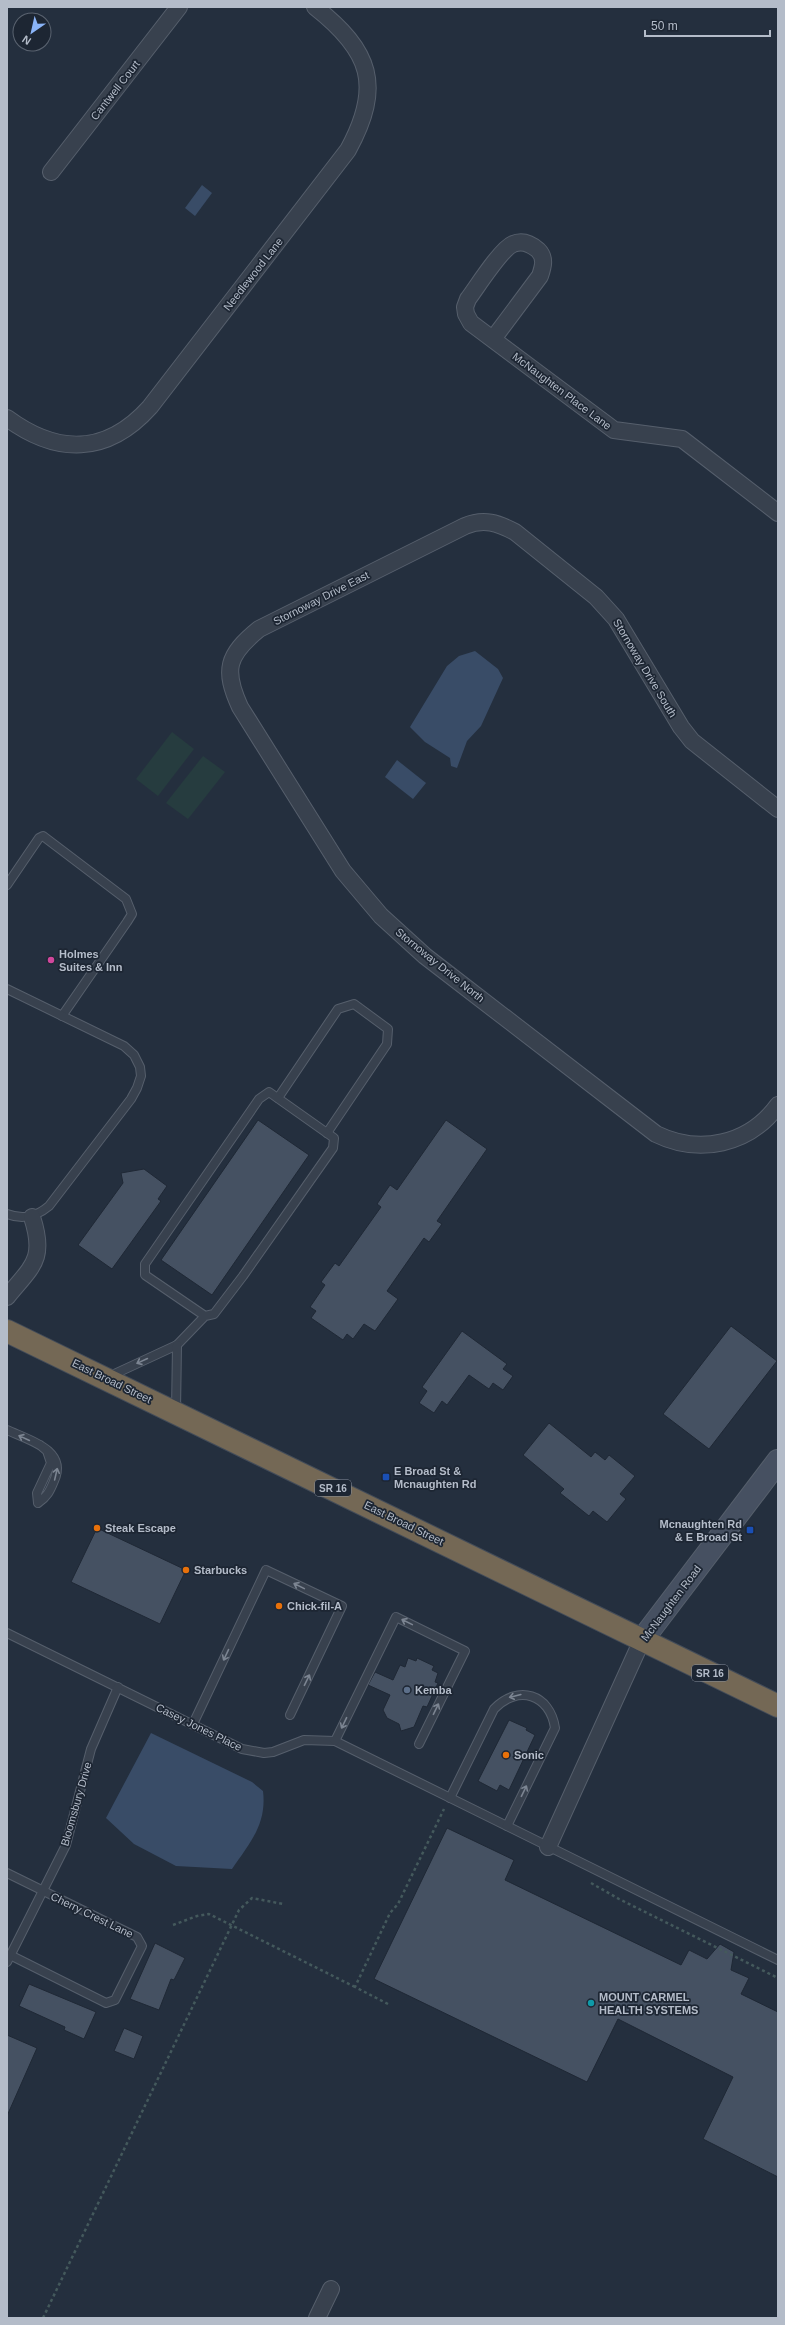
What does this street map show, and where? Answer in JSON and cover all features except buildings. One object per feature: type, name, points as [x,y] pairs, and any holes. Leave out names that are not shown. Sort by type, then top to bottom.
[{"type":"highway","name":"East Broad Street","points":[[7,1331],[778,1706]]},
{"type":"street","name":"Cantwell Court","points":[[51,172],[179,7]]},
{"type":"street","name":"Needlewood Lane","points":[[7,418],[22,429],[58,444],[97,443],[126,429],[150,407],[348,150],[360,128],[368,104],[368,78],[356,47],[334,22],[315,7]]},
{"type":"street","name":"McNaughten Place Lane","points":[[493,339],[540,276],[544,266],[543,258],[532,245],[524,242],[513,244],[504,251],[468,299],[465,307],[466,314],[471,323],[614,430],[682,439],[778,513]]},
{"type":"street","name":"Stornoway Drive South","points":[[465,526],[485,521],[500,524],[515,532],[596,596],[625,631],[681,727],[692,741],[778,809]]},
{"type":"street","name":"Stornoway Drive East","points":[[240,707],[231,687],[230,673],[234,654],[241,644],[259,629],[465,526]]},
{"type":"street","name":"Stornoway Drive North","points":[[240,707],[343,871],[371,906],[403,938],[656,1134],[673,1143],[691,1146],[709,1145],[729,1141],[745,1134],[759,1125],[778,1105]]},
{"type":"street","points":[[7,1297],[27,1276],[34,1262],[37,1246],[32,1217]]},
{"type":"street","name":"McNaughten Road","points":[[548,1847],[642,1640],[778,1461]]},
{"type":"street","points":[[317,2318],[332,2289]]},
{"type":"lane","points":[[7,885],[39,838],[43,836],[126,899],[130,905],[132,914],[62,1016]]},
{"type":"lane","points":[[7,989],[124,1046],[134,1055],[140,1067],[141,1076],[131,1100],[45,1209],[32,1217],[17,1217],[7,1214]]},
{"type":"lane","points":[[278,1098],[338,1009],[354,1004],[388,1029],[387,1044],[327,1133]]},
{"type":"lane","points":[[106,1378],[177,1345],[205,1316],[214,1314],[243,1276],[333,1148],[334,1138],[268,1092],[259,1099],[145,1264],[145,1275],[205,1316]]},
{"type":"lane","points":[[176,1412],[177,1345]]},
{"type":"lane","points":[[7,1430],[49,1450],[55,1457],[58,1474],[49,1494],[38,1503]]},
{"type":"lane","points":[[193,1724],[266,1570],[342,1606],[290,1715]]},
{"type":"lane","points":[[335,1741],[396,1617],[465,1651],[419,1744]]},
{"type":"lane","name":"Casey Jones Place","points":[[7,1633],[242,1749],[264,1753],[273,1752],[304,1740],[335,1741],[778,1960]]},
{"type":"lane","name":"Bloomsbury Drive","points":[[9,1958],[66,1845],[91,1749],[100,1724],[118,1688]]},
{"type":"lane","points":[[450,1798],[494,1709],[503,1700],[513,1695],[524,1694],[544,1703],[553,1716],[555,1728],[507,1826]]},
{"type":"lane","name":"Cherry Crest Lane","points":[[7,1873],[140,1940],[142,1946],[118,1993],[112,2002],[106,2003],[9,1958]]},
{"type":"path","points":[[355,1987],[390,1913],[398,1904],[443,1809],[450,1812]]},
{"type":"path","points":[[586,1880],[618,1899],[778,1978]]},
{"type":"path","points":[[43,2318],[239,1910],[252,1898],[283,1904]]},
{"type":"path","points":[[174,1925],[197,1916],[209,1914],[388,2004]]},
{"type":"green space","points":[[172,732],[194,749],[158,796],[136,779]]},
{"type":"green space","points":[[203,756],[225,772],[188,819],[166,803]]},
{"type":"water","points":[[202,185],[212,193],[195,216],[185,208]]},
{"type":"water","points":[[475,651],[498,669],[503,678],[481,726],[467,741],[457,768],[451,766],[450,758],[425,742],[410,727],[447,666],[459,656]]},
{"type":"water","points":[[397,760],[426,783],[413,799],[385,777]]},
{"type":"water","points":[[151,1733],[252,1782],[263,1791],[264,1803],[260,1823],[251,1842],[232,1869],[176,1866],[134,1844],[106,1818]]},
{"type":"place","name":"Holmes Suites & Inn","points":[[51,960]]},
{"type":"place","name":"E Broad St & Mcnaughten Rd","points":[[386,1477]]},
{"type":"place","name":"Steak Escape","points":[[97,1528]]},
{"type":"place","name":"Mcnaughten Rd & E Broad St","points":[[750,1530]]},
{"type":"place","name":"Starbucks","points":[[186,1570]]},
{"type":"place","name":"Chick-fil-A","points":[[279,1606]]},
{"type":"place","name":"Kemba","points":[[407,1690]]},
{"type":"place","name":"Sonic","points":[[506,1755]]},
{"type":"place","name":"MOUNT CARMEL HEALTH SYSTEMS","points":[[591,2003]]}]
